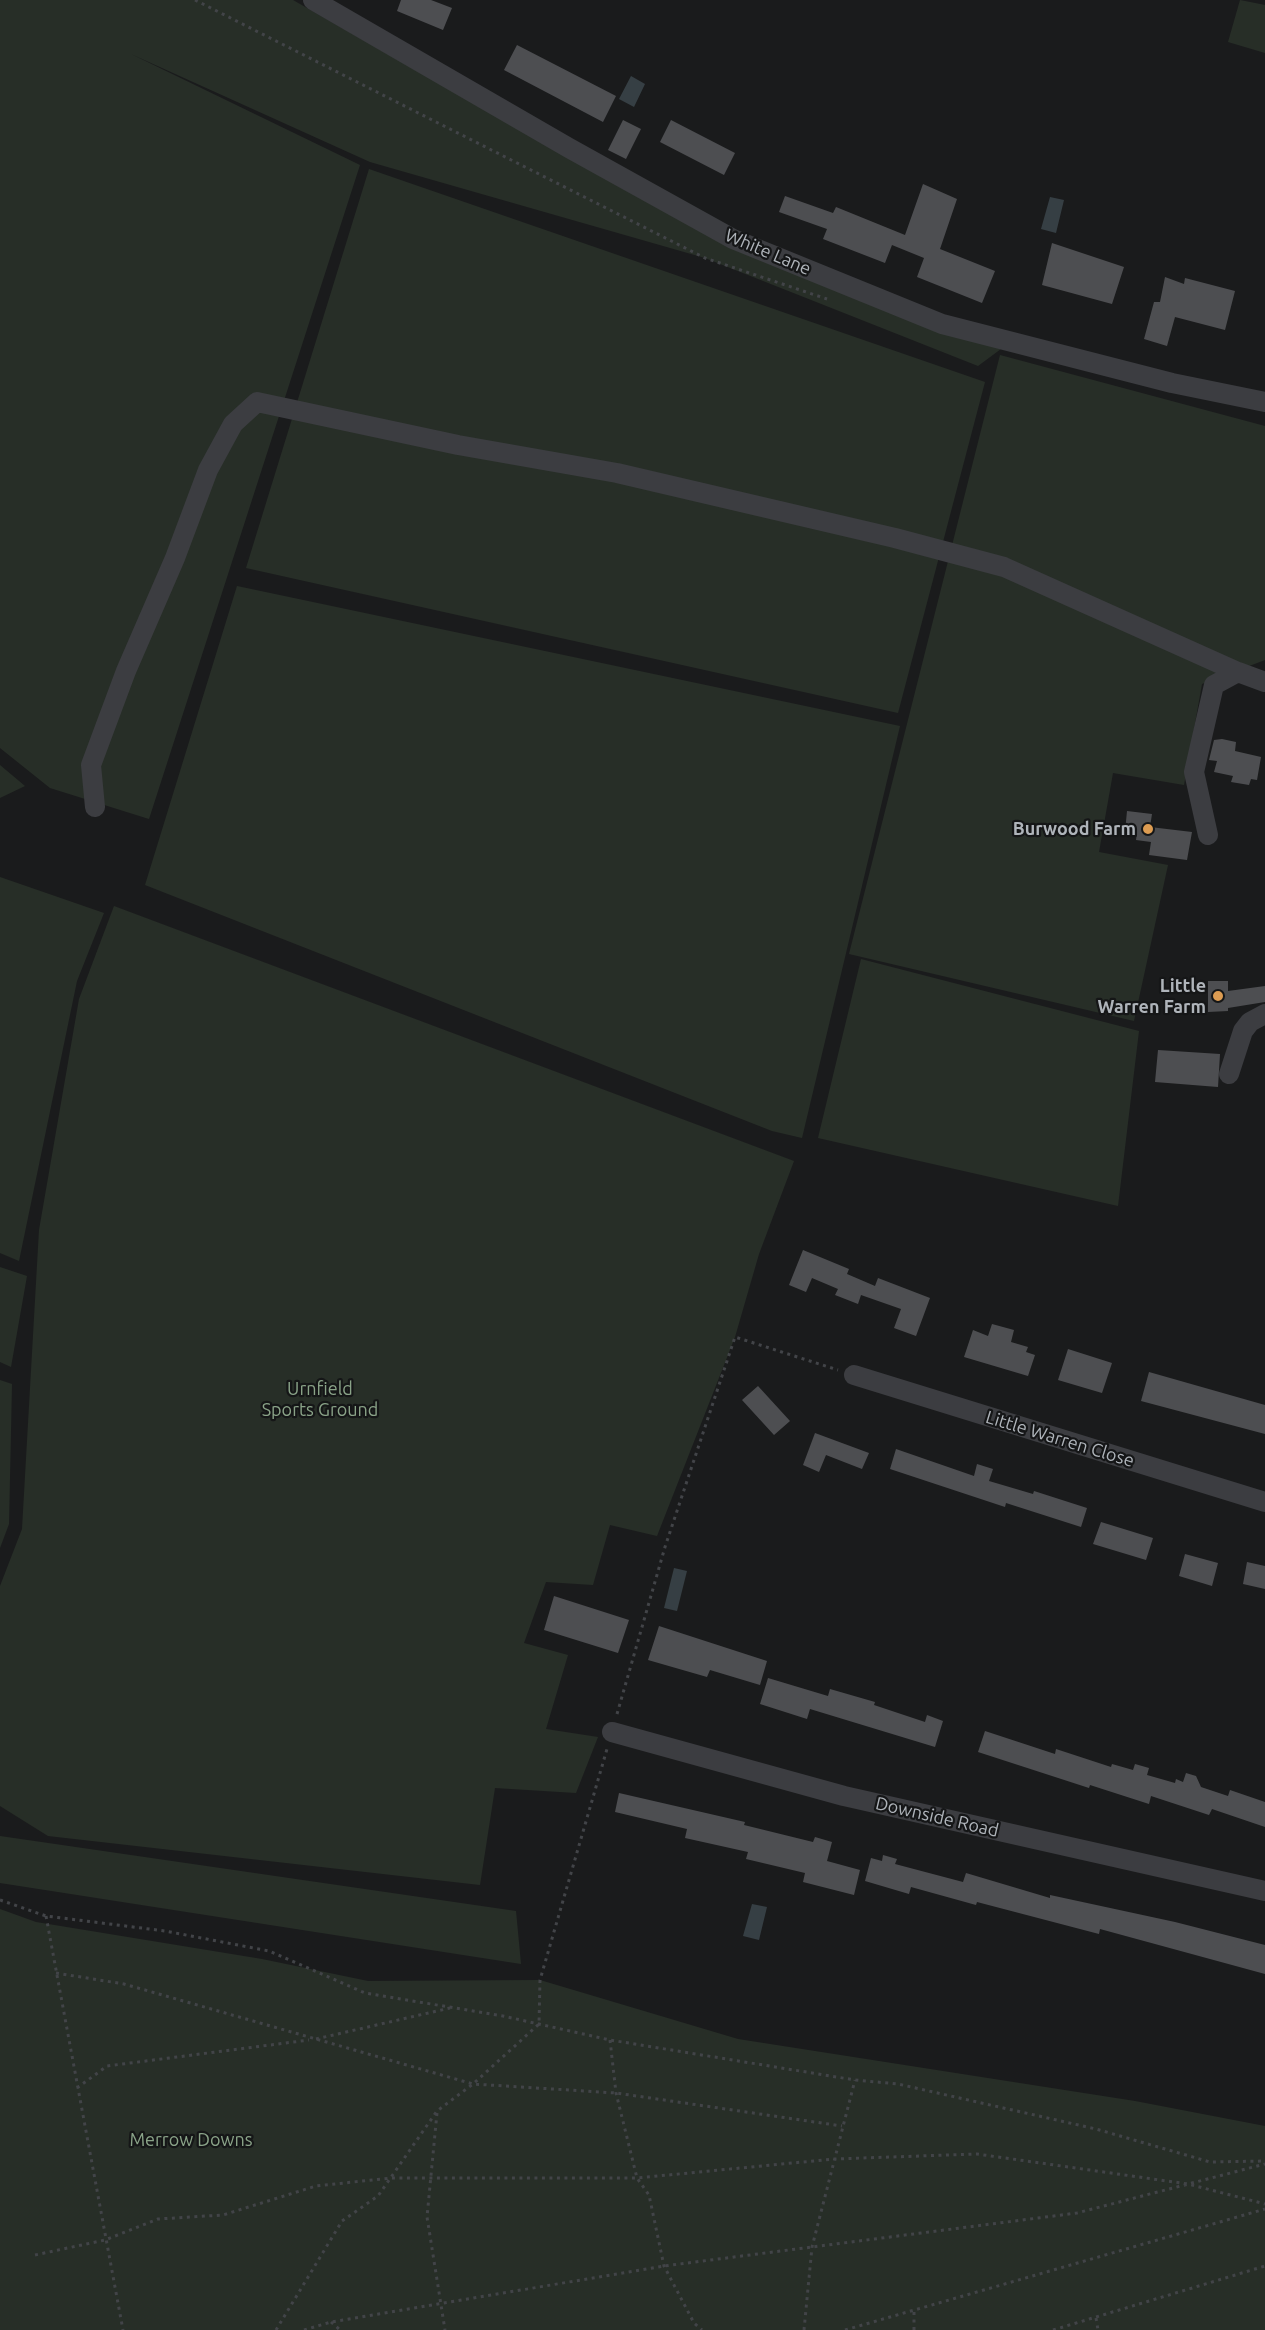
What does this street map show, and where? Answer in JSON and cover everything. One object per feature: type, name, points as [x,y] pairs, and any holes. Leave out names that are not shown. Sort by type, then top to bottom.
[{"type":"street","name":"White Lane","points":[[313,0],[569,148],[733,239],[942,324],[1172,383],[1265,402]]},
{"type":"street","points":[[95,807],[91,765],[126,671],[175,558],[208,470],[233,424],[257,402],[458,445],[617,473],[895,538],[1004,567],[1265,682]]},
{"type":"street","points":[[1208,835],[1194,772],[1214,685],[1238,672]]},
{"type":"street","points":[[1229,1074],[1243,1030],[1250,1022],[1265,1014]]},
{"type":"street","name":"Little Warren Close","points":[[854,1375],[1265,1502]]},
{"type":"street","name":"Downside Road","points":[[612,1732],[844,1796],[1265,1891]]},
{"type":"path","points":[[195,0],[705,258],[837,303]]},
{"type":"path","points":[[276,2330],[342,2222],[378,2196],[437,2111],[473,2084],[539,2024],[540,1980],[665,1547],[735,1337],[854,1375]]},
{"type":"path","points":[[0,1900],[46,1916],[165,1931],[269,1951],[365,1993],[453,2007],[610,2040],[855,2080],[898,2084],[1084,2126],[1210,2162],[1265,2163]]},
{"type":"path","points":[[46,1916],[123,2330]]},
{"type":"path","points":[[56,1973],[124,1984],[312,2040],[473,2084],[616,2092],[842,2126]]},
{"type":"path","points":[[77,2088],[108,2066],[336,2037],[453,2007]]},
{"type":"path","points":[[610,2040],[616,2092],[637,2178],[649,2195],[664,2266],[694,2323],[702,2330]]},
{"type":"path","points":[[804,2330],[812,2247],[855,2080]]},
{"type":"path","points":[[437,2111],[427,2217],[446,2330]]},
{"type":"path","points":[[35,2255],[105,2240],[158,2219],[223,2215],[315,2186],[391,2178],[637,2178],[834,2159],[977,2154],[1188,2184],[1265,2204]]},
{"type":"path","points":[[304,2330],[331,2322],[664,2266],[1077,2213],[1265,2163]]},
{"type":"path","points":[[845,2330],[1265,2209]]},
{"type":"path","points":[[1053,2330],[1265,2266]]},
{"type":"path","points":[[914,2310],[914,2330]]},
{"type":"path","points":[[1096,2318],[1098,2330]]},
{"type":"path","points":[[331,2322],[340,2330]]},
{"type":"green space","points":[[0,0],[293,0],[652,205],[1005,346],[978,366],[705,258],[370,162],[131,54],[360,165],[149,819],[50,788],[0,748]]},
{"type":"green space","points":[[1240,0],[1265,5],[1265,53],[1228,42]]},
{"type":"green space","points":[[369,169],[985,382],[898,713],[246,568]]},
{"type":"green space","points":[[1000,355],[1265,426],[1265,660],[1202,684],[1184,785],[1113,773],[1099,852],[1168,865],[1134,1021],[849,954]]},
{"type":"green space","points":[[237,586],[900,726],[802,1138],[772,1131],[145,885]]},
{"type":"green space","points":[[0,765],[25,786],[0,798]]},
{"type":"green space","points":[[0,877],[104,913],[77,981],[19,1261],[0,1253]]},
{"type":"green space","name":"Urnfield Sports Ground","points":[[114,906],[794,1161],[759,1254],[735,1337],[657,1536],[610,1525],[593,1585],[546,1582],[524,1643],[568,1655],[546,1729],[598,1737],[576,1793],[495,1788],[480,1885],[48,1836],[0,1806],[0,1586],[22,1529],[39,1230],[79,999]]},
{"type":"green space","points":[[861,959],[1139,1031],[1118,1206],[818,1138]]},
{"type":"green space","points":[[0,1267],[27,1276],[11,1367],[0,1362]]},
{"type":"green space","points":[[0,1380],[12,1384],[9,1524],[0,1548]]},
{"type":"green space","points":[[0,1836],[516,1911],[521,1964],[0,1883]]},
{"type":"green space","name":"Merrow Downs","points":[[0,1909],[36,1922],[262,1959],[368,1981],[540,1980],[738,2039],[1135,2101],[1265,2126],[1265,2330],[0,2330]]},
{"type":"shaded area","points":[[631,76],[645,84],[634,107],[619,99]]},
{"type":"shaded area","points":[[1050,197],[1064,200],[1056,233],[1041,229]]},
{"type":"shaded area","points":[[674,1568],[687,1571],[677,1611],[664,1608]]},
{"type":"shaded area","points":[[752,1904],[767,1907],[759,1940],[743,1936]]},
{"type":"building","points":[[401,0],[431,0],[452,8],[443,30],[397,11]]},
{"type":"building","points":[[517,45],[616,96],[603,122],[504,70]]},
{"type":"building","points":[[623,120],[641,129],[626,159],[608,150]]},
{"type":"building","points":[[671,120],[735,153],[724,175],[660,142]]},
{"type":"building","points":[[923,184],[957,199],[940,249],[995,271],[982,303],[917,277],[924,258],[892,245],[885,263],[823,239],[827,229],[779,212],[785,196],[833,213],[836,207],[905,235]]},
{"type":"building","points":[[1052,243],[1124,267],[1112,304],[1042,285]]},
{"type":"building","points":[[1165,277],[1184,284],[1185,278],[1235,291],[1225,330],[1175,317],[1167,346],[1144,339],[1154,302],[1160,302]]},
{"type":"building","points":[[1214,740],[1236,742],[1235,751],[1261,757],[1257,780],[1251,779],[1249,785],[1231,782],[1233,776],[1214,772],[1217,761],[1209,760]]},
{"type":"building","name":"Burwood Farm","points":[[1127,811],[1152,814],[1150,827],[1192,832],[1187,860],[1149,855],[1151,842],[1136,840],[1137,833],[1125,832]]},
{"type":"building","points":[[1208,981],[1228,981],[1228,991],[1265,986],[1265,1002],[1228,1008],[1228,1011],[1208,1012]]},
{"type":"building","points":[[1158,1050],[1220,1054],[1218,1087],[1155,1082]]},
{"type":"building","points":[[803,1250],[849,1269],[847,1274],[875,1286],[878,1278],[930,1298],[916,1336],[894,1328],[901,1309],[861,1295],[858,1304],[835,1295],[838,1289],[812,1278],[806,1292],[789,1285]]},
{"type":"building","points":[[992,1324],[1014,1330],[1011,1342],[1028,1347],[1026,1352],[1035,1355],[1028,1376],[964,1357],[973,1330],[988,1336]]},
{"type":"building","points":[[1068,1349],[1112,1363],[1102,1393],[1058,1380]]},
{"type":"building","points":[[1149,1372],[1265,1405],[1265,1434],[1141,1401]]},
{"type":"building","points":[[758,1386],[790,1421],[774,1435],[742,1400]]},
{"type":"building","points":[[815,1433],[869,1453],[862,1469],[826,1455],[819,1472],[803,1465]]},
{"type":"building","points":[[896,1449],[974,1476],[977,1464],[993,1469],[989,1481],[1033,1494],[1034,1491],[1087,1508],[1081,1527],[1006,1503],[1005,1507],[890,1469]]},
{"type":"building","points":[[1101,1522],[1153,1538],[1146,1560],[1093,1544]]},
{"type":"building","points":[[1185,1554],[1218,1563],[1212,1586],[1179,1576]]},
{"type":"building","points":[[1247,1562],[1265,1566],[1265,1589],[1243,1584]]},
{"type":"building","points":[[554,1596],[629,1620],[618,1653],[544,1630]]},
{"type":"building","points":[[659,1626],[767,1661],[760,1685],[710,1670],[707,1677],[648,1660]]},
{"type":"building","points":[[768,1678],[828,1696],[830,1689],[875,1702],[874,1705],[925,1722],[927,1715],[943,1721],[935,1747],[810,1709],[807,1719],[760,1704]]},
{"type":"building","points":[[985,1731],[1055,1754],[1056,1749],[1111,1767],[1112,1764],[1133,1770],[1135,1764],[1149,1768],[1147,1775],[1175,1783],[1176,1779],[1183,1782],[1186,1773],[1196,1776],[1201,1787],[1228,1796],[1230,1790],[1265,1802],[1265,1827],[1212,1809],[1209,1815],[1151,1796],[1149,1804],[1090,1785],[1089,1788],[978,1752]]},
{"type":"building","points":[[619,1793],[745,1822],[744,1825],[813,1842],[815,1837],[832,1842],[827,1861],[860,1870],[854,1895],[803,1882],[805,1873],[746,1859],[748,1852],[685,1838],[687,1829],[615,1812]]},
{"type":"building","points":[[883,1855],[897,1859],[895,1864],[963,1882],[966,1873],[1050,1898],[1050,1895],[1175,1922],[1265,1945],[1265,1974],[1100,1929],[1099,1934],[911,1887],[909,1894],[865,1881],[871,1858],[882,1861]]},
{"type":"place","name":"Burwood Farm","points":[[1148,829]]},
{"type":"place","name":"Little Warren Farm","points":[[1218,996]]}]
